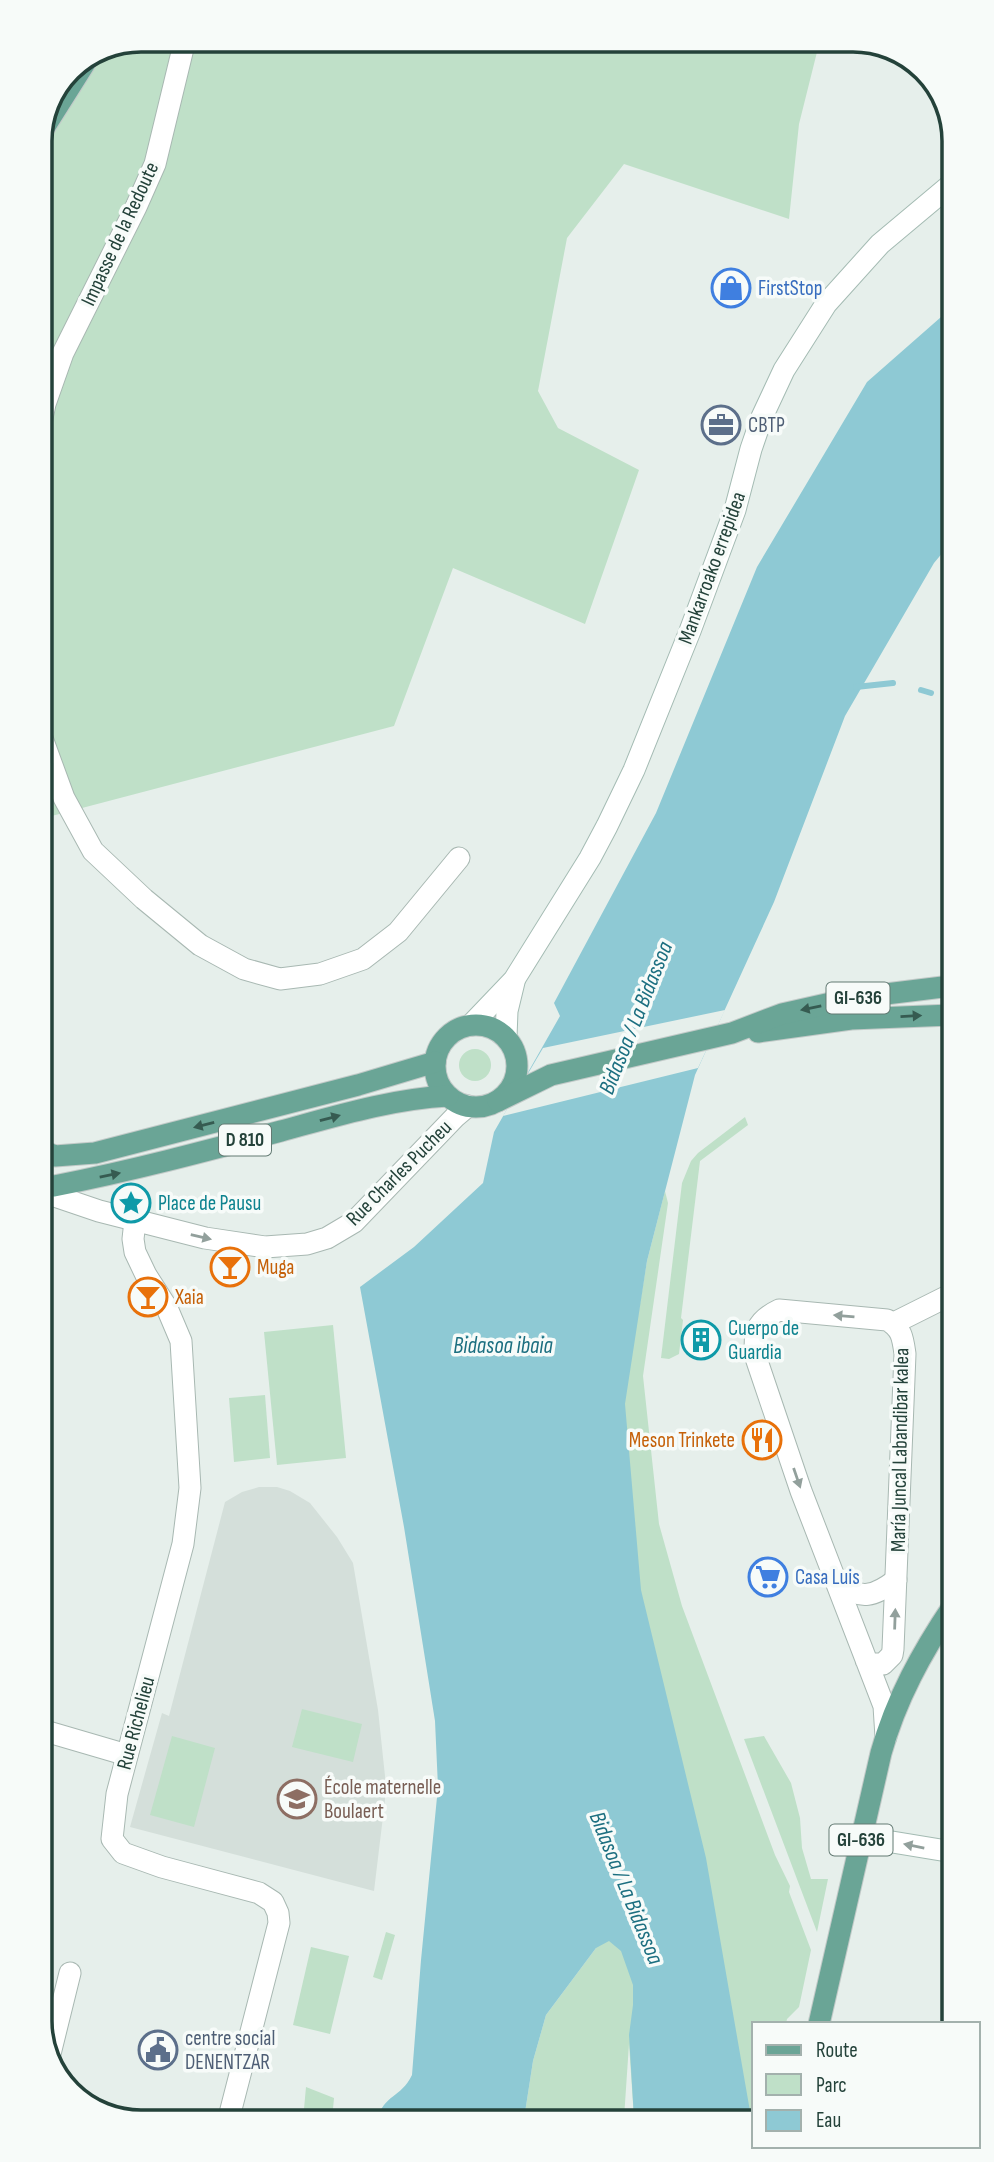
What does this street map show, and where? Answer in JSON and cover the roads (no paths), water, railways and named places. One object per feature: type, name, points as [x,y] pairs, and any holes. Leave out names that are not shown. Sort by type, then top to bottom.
[{"type":"main road","name":"GI-636","points":[[551,1075],[728,1033],[782,1014],[853,998],[942,987]]},
{"type":"main road","name":"GI-636","points":[[728,1033],[851,1019],[942,1015]]},
{"type":"main road","points":[[484,1025],[496,1029],[527,1066],[551,1075],[489,1105],[468,1106],[448,1096],[440,1086],[435,1062],[446,1037],[458,1029],[484,1025]]},
{"type":"main road","points":[[498,1101],[514,1083],[517,1072],[517,1060],[510,1043]]},
{"type":"main road","name":"D 810","points":[[53,1155],[95,1153],[358,1086],[435,1062]]},
{"type":"main road","name":"D 810","points":[[53,1186],[129,1171],[363,1109],[427,1097],[448,1096]]},
{"type":"main road","name":"GI-636","points":[[831,2022],[894,1756],[924,1664],[942,1628]]},
{"type":"main road","name":"GI-636","points":[[819,2022],[886,1737],[903,1690],[942,1642]]},
{"type":"street","name":"Impasse de la Redoute","points":[[53,382],[63,354],[155,164],[182,53]]},
{"type":"street","name":"Mankarroako errepidea","points":[[471,1025],[514,980],[590,858],[634,770],[715,566],[735,510],[751,449],[784,370],[826,304],[880,244],[942,192]]},
{"type":"street","points":[[53,767],[65,798],[93,851],[144,899],[200,945],[244,970],[280,979],[320,974],[363,959],[398,932],[460,858]]},
{"type":"street","name":"Mankarroako errepidea","points":[[510,1043],[507,1011],[514,980]]},
{"type":"street","name":"Rue Charles Pucheu","points":[[53,1195],[135,1221],[205,1238],[265,1247],[292,1247],[327,1238],[360,1216],[454,1117],[468,1106]]},
{"type":"street","name":"Rue Richelieu","points":[[135,1221],[135,1252],[167,1308],[181,1341],[191,1488],[183,1544],[117,1794],[112,1839],[123,1853],[162,1867],[259,1893],[274,1902],[279,1923],[231,2109]]},
{"type":"street","name":"María Juncal Labandibar kalea","points":[[894,1323],[942,1299]]},
{"type":"street","name":"María Juncal Labandibar kalea","points":[[866,1660],[871,1664],[883,1664],[892,1655],[905,1354],[902,1333],[894,1323],[887,1320],[779,1310],[765,1317],[757,1330],[754,1342],[756,1358],[802,1491],[838,1583],[866,1660],[884,1706],[886,1737]]},
{"type":"street","name":"María Juncal Labandibar kalea","points":[[838,1583],[859,1594],[868,1595],[883,1590],[896,1580]]},
{"type":"street","points":[[53,1733],[127,1755]]},
{"type":"street","points":[[874,1839],[942,1850]]},
{"type":"street","points":[[54,2038],[70,1973]]},
{"type":"water","name":"Bidasoa ibaia","points":[[942,316],[942,553],[845,716],[774,902],[695,1075],[647,1261],[625,1404],[641,1590],[706,1858],[750,2110],[633,2110],[629,2035],[633,1985],[621,1951],[609,1941],[596,1948],[546,2015],[533,2061],[525,2110],[382,2109],[412,2075],[438,1787],[435,1721],[404,1527],[360,1287],[414,1247],[483,1183],[494,1132],[560,1016],[554,1003],[656,813],[757,567],[867,382]]},
{"type":"waterway","points":[[856,687],[893,683]]},
{"type":"waterway","points":[[921,690],[931,693]]},
{"type":"place","name":"FirstStop","points":[[731,288]]},
{"type":"place","name":"CBTP","points":[[721,425]]},
{"type":"place","name":"Place de Pausu","points":[[131,1203]]},
{"type":"place","name":"Muga","points":[[230,1267]]},
{"type":"place","name":"Xaia","points":[[148,1297]]},
{"type":"place","name":"Cuerpo de Guardia","points":[[701,1340]]},
{"type":"place","name":"Meson Trinkete","points":[[762,1440]]},
{"type":"place","name":"Casa Luis","points":[[768,1577]]},
{"type":"place","name":"École maternelle Boulaert","points":[[297,1799]]},
{"type":"place","name":"centre social DENENTZAR","points":[[158,2050]]},
{"type":"water label","name":"Bidasoa / La Bidassoa","points":[[636,1018]]},
{"type":"water label","name":"Bidasoa / La Bidassoa","points":[[626,1888]]}]
